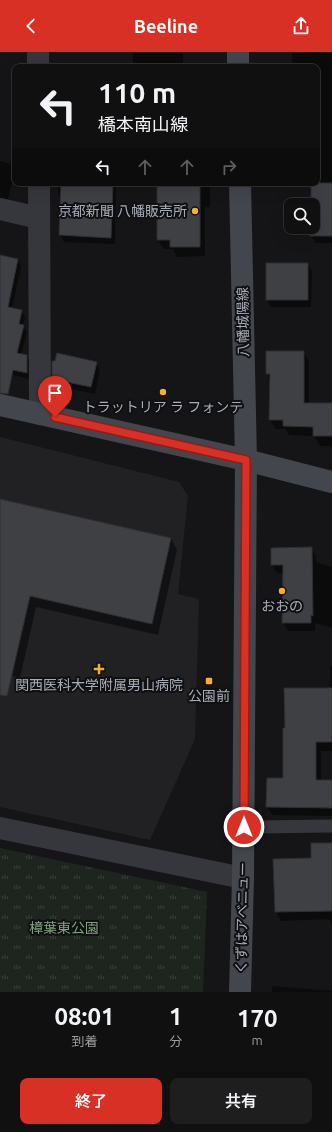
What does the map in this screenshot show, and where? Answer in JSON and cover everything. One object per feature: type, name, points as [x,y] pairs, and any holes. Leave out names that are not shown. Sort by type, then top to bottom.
[{"type":"street","points":[[38,52],[38,64]]},
{"type":"street","points":[[238,52],[238,64]]},
{"type":"street","points":[[39,186],[40,414]]},
{"type":"street","name":"八幡城陽線","points":[[240,186],[246,460]]},
{"type":"street","points":[[0,209],[39,218]]},
{"type":"street","points":[[0,405],[246,460],[332,482]]},
{"type":"street","name":"くずはアベニュー","points":[[240,992],[244,827],[246,460]]},
{"type":"street","points":[[0,828],[243,878]]},
{"type":"lane","points":[[244,827],[332,826]]},
{"type":"shaded area","name":"関西医科大学附属男山病院","points":[[0,437],[179,482],[188,496],[178,594],[199,599],[195,739],[150,840],[0,807]]},
{"type":"green space","name":"樟葉東公園","points":[[0,848],[207,892],[203,992],[0,992]]},
{"type":"building","points":[[320,183],[332,183],[332,236],[310,236],[310,234],[320,234],[320,198],[311,198],[311,186],[320,186]]},
{"type":"building","points":[[61,186],[113,186],[111,238],[59,235]]},
{"type":"building","points":[[157,186],[200,186],[200,247],[170,247],[170,240],[157,240]]},
{"type":"building","points":[[0,255],[18,259],[8,307],[22,310],[19,324],[24,325],[17,353],[27,355],[27,373],[13,370],[8,394],[0,393]]},
{"type":"building","points":[[266,263],[308,263],[308,300],[266,300]]},
{"type":"building","points":[[266,351],[304,351],[304,403],[332,403],[332,436],[313,436],[313,427],[283,426],[283,420],[269,420],[270,374],[266,374]]},
{"type":"building","points":[[57,353],[97,362],[91,387],[52,379],[52,361],[55,361]]},
{"type":"building","points":[[0,499],[171,538],[152,624],[30,596],[7,696],[0,695]]},
{"type":"building","points":[[312,547],[313,616],[311,615],[311,623],[282,623],[283,565],[271,565],[271,548]]},
{"type":"building","points":[[284,688],[332,688],[332,742],[316,742],[316,780],[332,780],[332,808],[266,807],[267,778],[283,778],[283,728],[285,728]]},
{"type":"building","points":[[311,843],[332,843],[332,911],[275,912],[273,859],[311,858]]},
{"type":"place","name":"京都新聞 八幡販売所","points":[[195,211]]},
{"type":"place","name":"トラットリア ラ フォンテ","points":[[163,392]]},
{"type":"place","name":"おおの","points":[[282,591]]},
{"type":"place","name":"関西医科大学附属男山病院","points":[[99,669]]},
{"type":"place","name":"公園前","points":[[209,681]]},
{"type":"route","points":[[55,417],[246,460],[244,827]]}]
